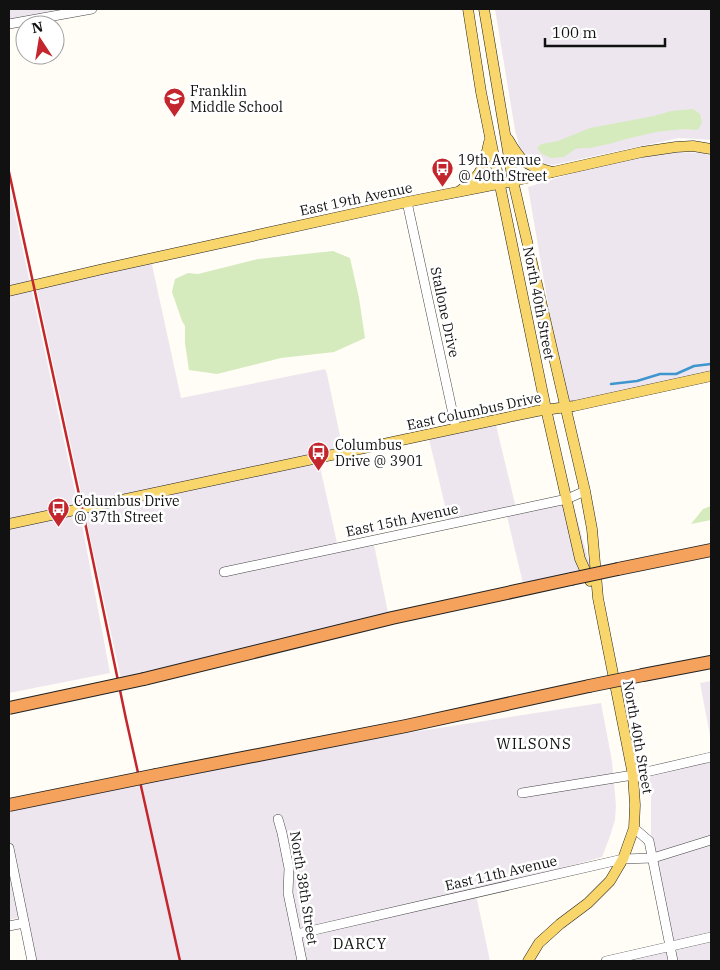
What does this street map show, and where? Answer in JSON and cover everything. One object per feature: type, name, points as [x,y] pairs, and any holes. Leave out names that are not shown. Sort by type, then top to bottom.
[{"type":"highway","points":[[9,708],[144,680],[383,620],[618,568],[711,550]]},
{"type":"highway","points":[[9,805],[406,726],[589,686],[711,662]]},
{"type":"main road","name":"North 40th Street","points":[[468,9],[490,137],[546,409],[580,559],[598,598]]},
{"type":"main road","name":"North 40th Street","points":[[484,9],[513,181],[585,491],[592,529],[598,598],[632,774],[635,805],[634,828],[623,859],[610,881],[539,943],[528,961]]},
{"type":"main road","points":[[505,133],[522,161],[534,167],[553,172]]},
{"type":"main road","points":[[458,192],[470,183],[483,168],[490,137]]},
{"type":"main road","name":"East 19th Avenue","points":[[9,291],[103,268],[659,149],[693,146],[711,149]]},
{"type":"main road","name":"East Columbus Drive","points":[[9,524],[546,409],[574,406],[711,376]]},
{"type":"street","points":[[9,24],[86,9]]},
{"type":"street","name":"Stallone Drive","points":[[407,202],[456,428]]},
{"type":"street","name":"East 15th Avenue","points":[[224,572],[567,499],[585,491]]},
{"type":"street","points":[[522,793],[632,774],[711,757]]},
{"type":"street","name":"North 38th Street","points":[[278,820],[289,868],[288,893],[302,961]]},
{"type":"street","points":[[634,828],[649,841],[673,961]]},
{"type":"street","name":"East 11th Avenue","points":[[297,934],[623,859],[653,858],[711,840]]},
{"type":"street","points":[[9,848],[32,961]]},
{"type":"street","points":[[9,926],[24,923]]},
{"type":"street","points":[[606,961],[711,937]]},
{"type":"shaded area","points":[[9,9],[60,9],[32,15],[15,15],[15,19],[9,20]]},
{"type":"shaded area","points":[[495,9],[711,9],[711,140],[679,138],[553,165],[534,162],[521,153],[515,130]]},
{"type":"shaded area","points":[[671,152],[703,153],[711,156],[711,372],[565,404],[528,187],[595,166]]},
{"type":"shaded area","points":[[9,186],[81,519],[110,673],[9,693]]},
{"type":"shaded area","points":[[151,260],[181,398],[325,369],[343,450],[84,506],[36,285]]},
{"type":"shaded area","points":[[495,421],[516,508],[449,522],[428,435]]},
{"type":"shaded area","points":[[318,458],[338,547],[373,540],[390,622],[121,679],[84,509]]},
{"type":"shaded area","points":[[571,497],[593,576],[525,592],[506,512]]},
{"type":"shaded area","points":[[711,681],[711,741],[700,683]]},
{"type":"shaded area","points":[[601,703],[612,761],[616,805],[615,820],[602,857],[531,877],[475,890],[490,961],[180,961],[140,781],[355,741]]},
{"type":"shaded area","points":[[711,754],[711,935],[671,944],[651,861],[651,798],[647,767]]},
{"type":"shaded area","points":[[138,781],[179,961],[34,961],[9,838],[9,806]]},
{"type":"shaded area","points":[[9,855],[21,917],[9,920]]},
{"type":"shaded area","points":[[711,939],[711,961],[610,961]]},
{"type":"green space","points":[[693,109],[700,114],[702,122],[698,130],[683,129],[656,132],[590,148],[575,149],[564,157],[551,158],[542,154],[537,148],[541,144],[558,141],[590,128],[671,111]]},
{"type":"green space","points":[[333,251],[350,258],[365,338],[334,352],[281,358],[217,374],[189,370],[185,343],[185,326],[172,292],[175,279],[188,273],[198,274],[258,259]]},
{"type":"green space","points":[[711,506],[711,520],[691,524],[703,509]]},
{"type":"waterway","points":[[611,384],[637,381],[660,374],[676,374],[694,366],[711,364]]},
{"type":"railway","points":[[9,172],[126,719],[180,961]]},
{"type":"place","name":"Franklin Middle School","points":[[174,118]]},
{"type":"place","name":"19th Avenue @ 40th Street","points":[[442,187]]},
{"type":"place","name":"Columbus Drive @ 3901","points":[[319,472]]},
{"type":"place","name":"Columbus Drive @ 37th Street","points":[[58,528]]},
{"type":"district","name":"WILSONS","points":[[534,744]]},
{"type":"district","name":"DARCY","points":[[360,944]]}]
